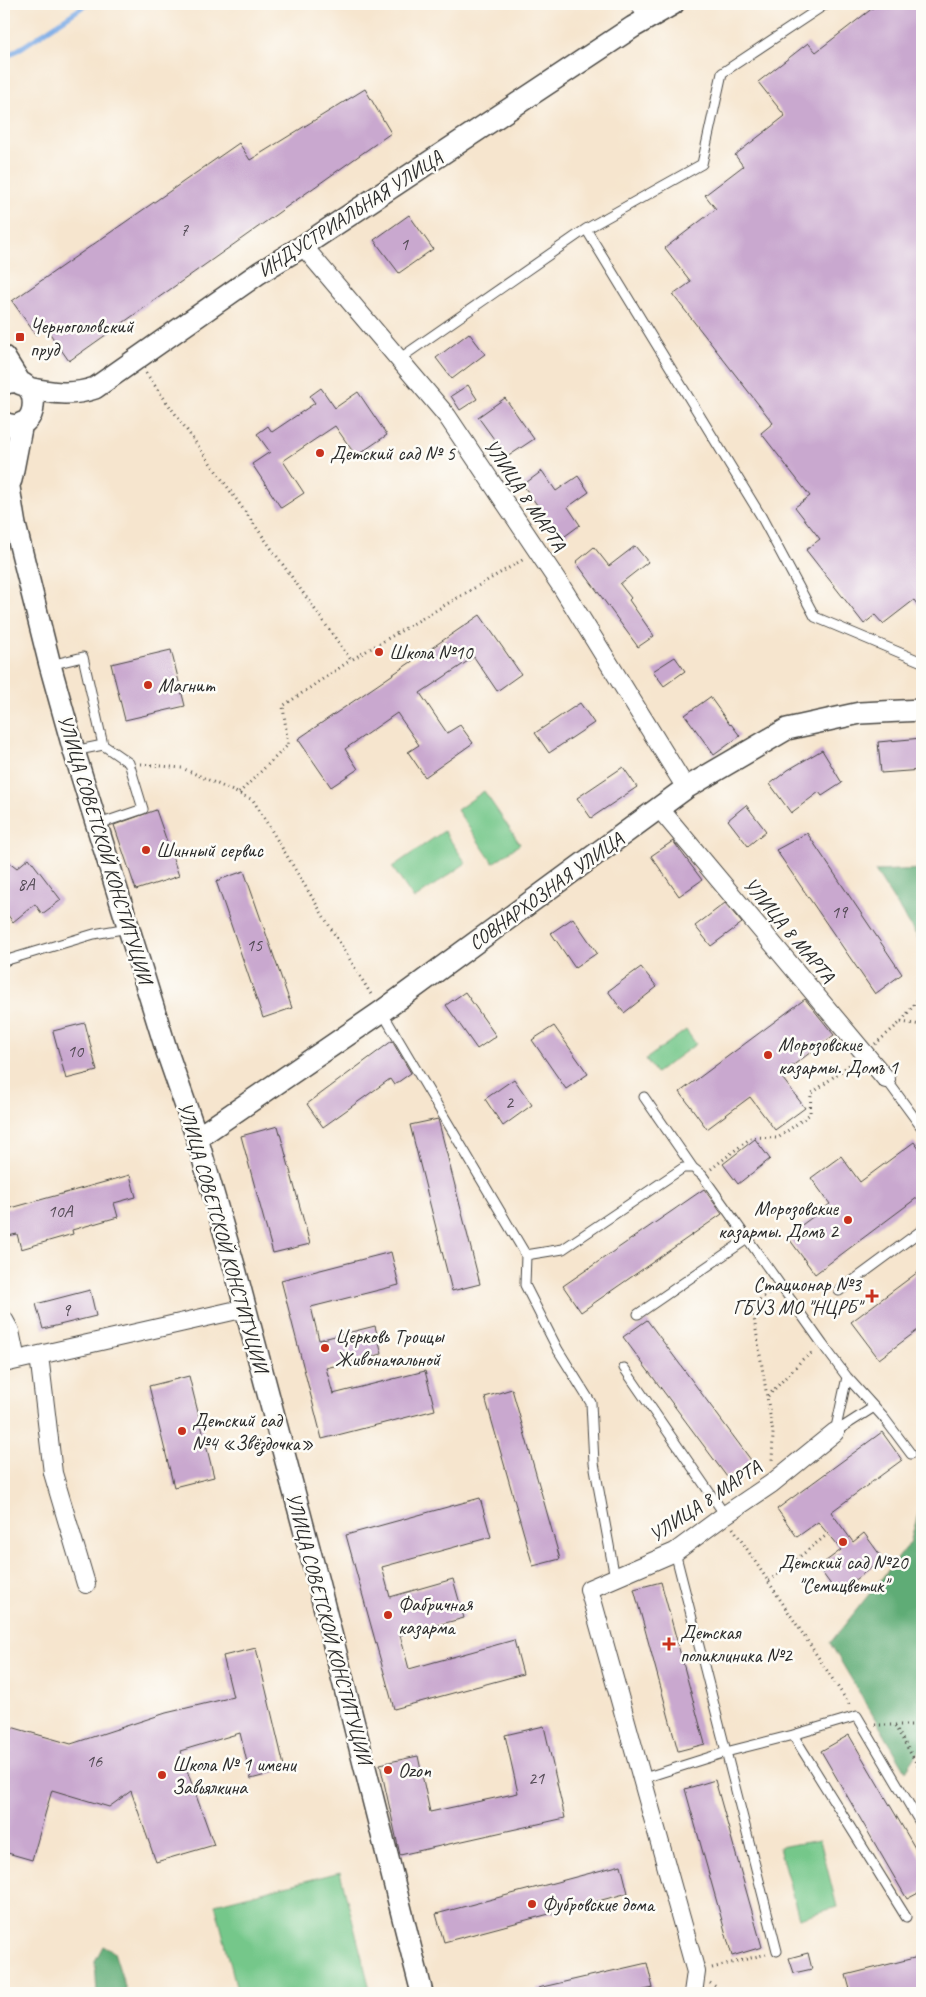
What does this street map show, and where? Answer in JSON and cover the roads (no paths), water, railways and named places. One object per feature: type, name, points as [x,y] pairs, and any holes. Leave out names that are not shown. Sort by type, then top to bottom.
[{"type":"street","name":"ИНДУСТРИАЛЬНАЯ УЛИЦА","points":[[17,422],[64,394],[79,394],[96,388],[258,273],[303,246],[640,12],[673,4]]},
{"type":"street","name":"УЛИЦА 8 МАРТА","points":[[303,246],[446,416],[538,552],[686,788]]},
{"type":"street","points":[[4,357],[18,385],[32,394],[34,408],[17,422],[8,498]]},
{"type":"street","points":[[18,385],[64,394]]},
{"type":"street","name":"УЛИЦА СОВЕТСКОЙ КОНСТИТУЦИИ","points":[[4,460],[8,498],[74,752],[167,1052],[197,1138],[246,1308],[323,1600],[422,1993]]},
{"type":"street","name":"СОВНАРХОЗНАЯ УЛИЦА","points":[[197,1138],[381,1012],[686,788],[787,730],[860,712],[922,710]]},
{"type":"street","name":"УЛИЦА 8 МАРТА","points":[[659,808],[886,1079]]},
{"type":"street","points":[[4,1320],[10,1332],[10,1362],[246,1308]]},
{"type":"street","points":[[39,1355],[53,1473],[86,1584]]},
{"type":"street","name":"УЛИЦА 8 МАРТА","points":[[641,1779],[589,1588],[675,1552],[771,1484],[835,1432]]},
{"type":"street","points":[[641,1779],[696,1972],[693,1993]]},
{"type":"lane","points":[[399,359],[586,230],[702,164],[722,73],[826,4]]},
{"type":"lane","points":[[586,230],[761,516],[815,617],[922,662]]},
{"type":"lane","points":[[50,665],[83,657],[103,745],[129,763],[143,809],[96,825]]},
{"type":"lane","points":[[74,752],[103,745]]},
{"type":"lane","points":[[4,961],[94,934],[129,928]]},
{"type":"lane","points":[[381,1012],[526,1255],[525,1285],[558,1350],[591,1403],[594,1463],[615,1578]]},
{"type":"lane","points":[[886,1079],[922,1128]]},
{"type":"lane","points":[[644,1097],[693,1168],[702,1175],[847,1377],[912,1454]]},
{"type":"lane","points":[[526,1255],[563,1249],[683,1168],[693,1168]]},
{"type":"lane","points":[[839,1291],[922,1230]]},
{"type":"lane","points":[[638,1314],[747,1239]]},
{"type":"lane","points":[[624,1368],[725,1515]]},
{"type":"lane","points":[[835,1432],[847,1377]]},
{"type":"lane","points":[[835,1432],[874,1407]]},
{"type":"lane","points":[[675,1552],[776,1952]]},
{"type":"lane","points":[[641,1779],[726,1752],[857,1716],[922,1826]]},
{"type":"lane","points":[[793,1735],[906,1917]]},
{"type":"waterway","points":[[4,58],[87,4]]},
{"type":"place","name":"Черноголовский пруд","points":[[20,337]]},
{"type":"place","name":"Детский сад № 5","points":[[320,453]]},
{"type":"place","name":"Школа №10","points":[[379,652]]},
{"type":"place","name":"Магнит","points":[[148,685]]},
{"type":"place","name":"Шинный сервис","points":[[146,850]]},
{"type":"place","name":"Морозовские казармы. Домъ 1","points":[[768,1055]]},
{"type":"place","name":"Морозовские казармы. Домъ 2","points":[[848,1220]]},
{"type":"place","name":"Стационар №3 ГБУЗ МО \"НЦРБ\"","points":[[872,1296]]},
{"type":"place","name":"Церковь Троицы Живоначальной","points":[[325,1348]]},
{"type":"place","name":"Детский сад №4 «Звёздочка»","points":[[182,1431]]},
{"type":"place","name":"Детский сад №20 \"Семицветик\"","points":[[843,1542]]},
{"type":"place","name":"Фабричная казарма","points":[[388,1615]]},
{"type":"place","name":"Детская поликлиника №2","points":[[669,1644]]},
{"type":"place","name":"Ozon","points":[[388,1770]]},
{"type":"place","name":"Школа № 1 имени Завьялкина","points":[[162,1775]]},
{"type":"place","name":"Фубровские дома","points":[[532,1904]]}]
